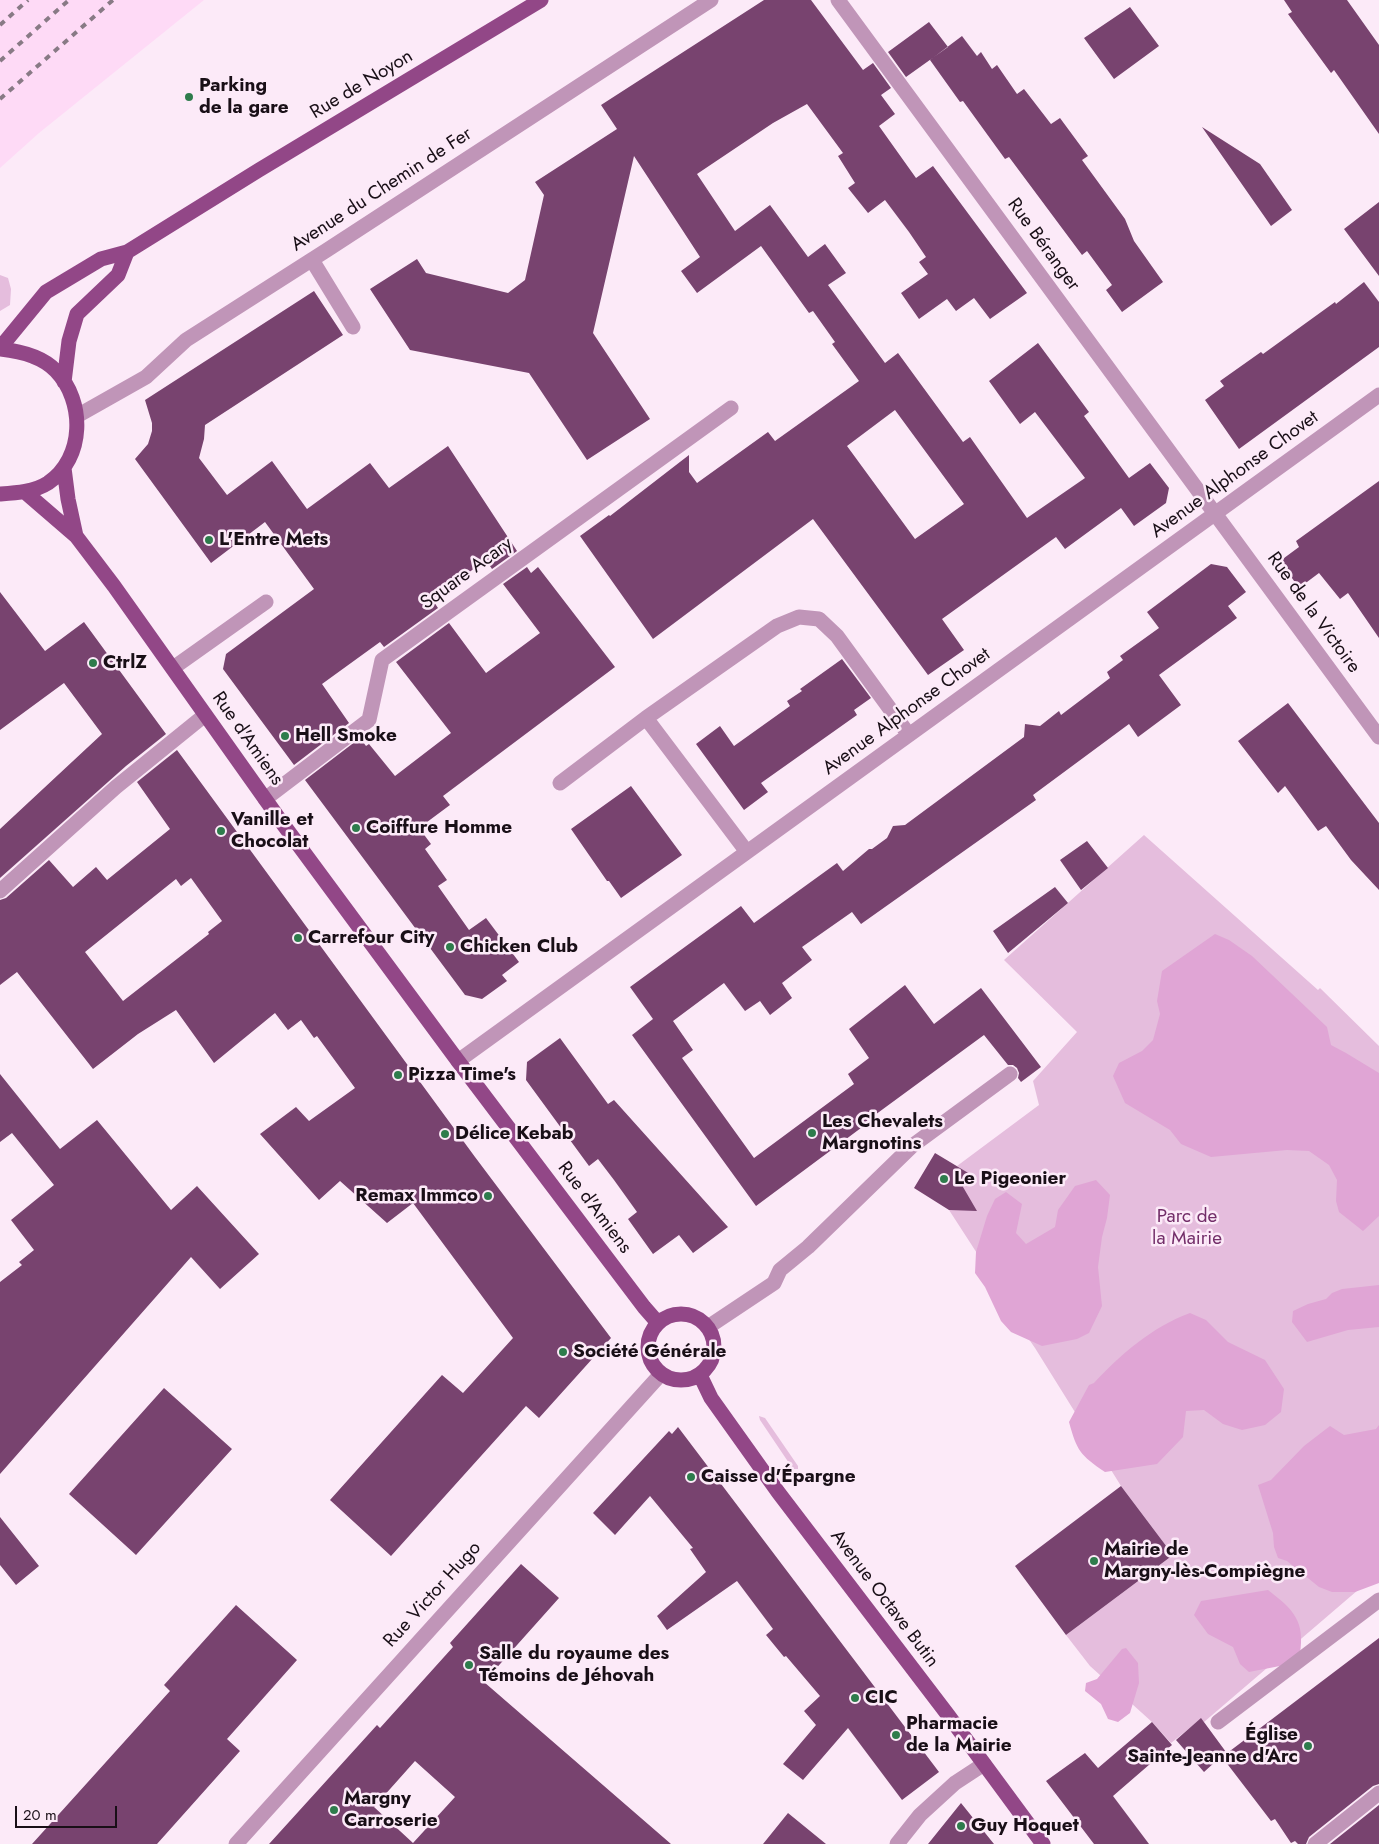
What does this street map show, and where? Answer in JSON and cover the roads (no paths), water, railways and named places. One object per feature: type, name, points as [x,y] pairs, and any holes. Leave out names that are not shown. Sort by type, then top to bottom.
[{"type":"main road","name":"Rue de Noyon","points":[[0,348],[46,292],[101,259],[127,252],[540,0]]},
{"type":"main road","points":[[64,382],[69,341],[77,314],[118,275],[127,252]]},
{"type":"main road","points":[[0,348],[33,355],[55,370],[72,398],[77,416],[77,429],[73,448],[64,468],[48,483],[25,492],[0,494]]},
{"type":"main road","name":"Rue d'Amiens","points":[[64,468],[76,536]]},
{"type":"main road","name":"Rue d'Amiens","points":[[25,492],[76,536],[173,668],[265,799],[458,1062],[658,1323]]},
{"type":"main road","points":[[684,1313],[698,1318],[708,1327],[714,1340],[714,1353],[709,1365],[700,1375],[687,1380],[674,1379],[661,1374],[653,1366],[648,1355],[648,1343],[651,1332],[658,1323],[670,1315],[684,1313]]},
{"type":"main road","name":"Avenue Octave Butin","points":[[700,1375],[712,1398],[778,1492],[1043,1844]]},
{"type":"street","name":"Avenue du Chemin de Fer","points":[[77,416],[146,377],[186,340],[711,0]]},
{"type":"street","name":"Rue Béranger","points":[[838,0],[1214,514]]},
{"type":"street","points":[[312,260],[352,328]]},
{"type":"street","name":"Avenue Alphonse Chovet","points":[[458,1062],[1379,395]]},
{"type":"street","name":"Square Acary","points":[[265,799],[368,720],[382,660],[731,408]]},
{"type":"street","name":"Rue de la Victoire","points":[[1214,514],[1379,736]]},
{"type":"street","points":[[173,668],[266,602]]},
{"type":"street","points":[[560,783],[646,718],[777,626],[799,617],[819,619],[837,636],[909,735]]},
{"type":"street","points":[[0,891],[116,787],[206,715]]},
{"type":"street","points":[[646,718],[747,852]]},
{"type":"street","points":[[708,1327],[774,1283],[780,1270],[808,1247],[912,1146],[1010,1074]]},
{"type":"street","name":"Rue Victor Hugo","points":[[236,1844],[661,1374]]},
{"type":"street","points":[[1218,1722],[1379,1600]]},
{"type":"street","points":[[897,1844],[920,1815],[955,1783],[984,1764]]},
{"type":"street","points":[[1315,1844],[1379,1793]]},
{"type":"railway","points":[[0,25],[28,0]]},
{"type":"railway","points":[[0,61],[69,0]]},
{"type":"railway","points":[[0,99],[113,0]]},
{"type":"place","name":"Parking de la gare","points":[[189,97]]},
{"type":"place","name":"L'Entre Mets","points":[[209,540]]},
{"type":"place","name":"CtrlZ","points":[[93,663]]},
{"type":"place","name":"Hell Smoke","points":[[285,736]]},
{"type":"place","name":"Coiffure Homme","points":[[356,828]]},
{"type":"place","name":"Vanille et Chocolat","points":[[221,831]]},
{"type":"place","name":"Carrefour City","points":[[298,938]]},
{"type":"place","name":"Chicken Club","points":[[450,947]]},
{"type":"place","name":"Pizza Time's","points":[[398,1075]]},
{"type":"place","name":"Les Chevalets Margnotins","points":[[812,1133]]},
{"type":"place","name":"Délice Kebab","points":[[445,1134]]},
{"type":"place","name":"Le Pigeonier","points":[[944,1179]]},
{"type":"place","name":"Remax Immco","points":[[488,1196]]},
{"type":"place","name":"Société Générale","points":[[563,1352]]},
{"type":"place","name":"Caisse d'Épargne","points":[[691,1477]]},
{"type":"place","name":"Mairie de Margny-lès-Compiègne","points":[[1094,1561]]},
{"type":"place","name":"Salle du royaume des Témoins de Jéhovah","points":[[469,1665]]},
{"type":"place","name":"CIC","points":[[855,1698]]},
{"type":"place","name":"Pharmacie de la Mairie","points":[[896,1735]]},
{"type":"place","name":"Église Sainte-Jeanne d'Arc","points":[[1308,1746]]},
{"type":"place","name":"Margny Carroserie","points":[[334,1810]]},
{"type":"place","name":"Guy Hoquet","points":[[961,1826]]},
{"type":"park label","name":"Parc de la Mairie","points":[[1187,1228]]}]
